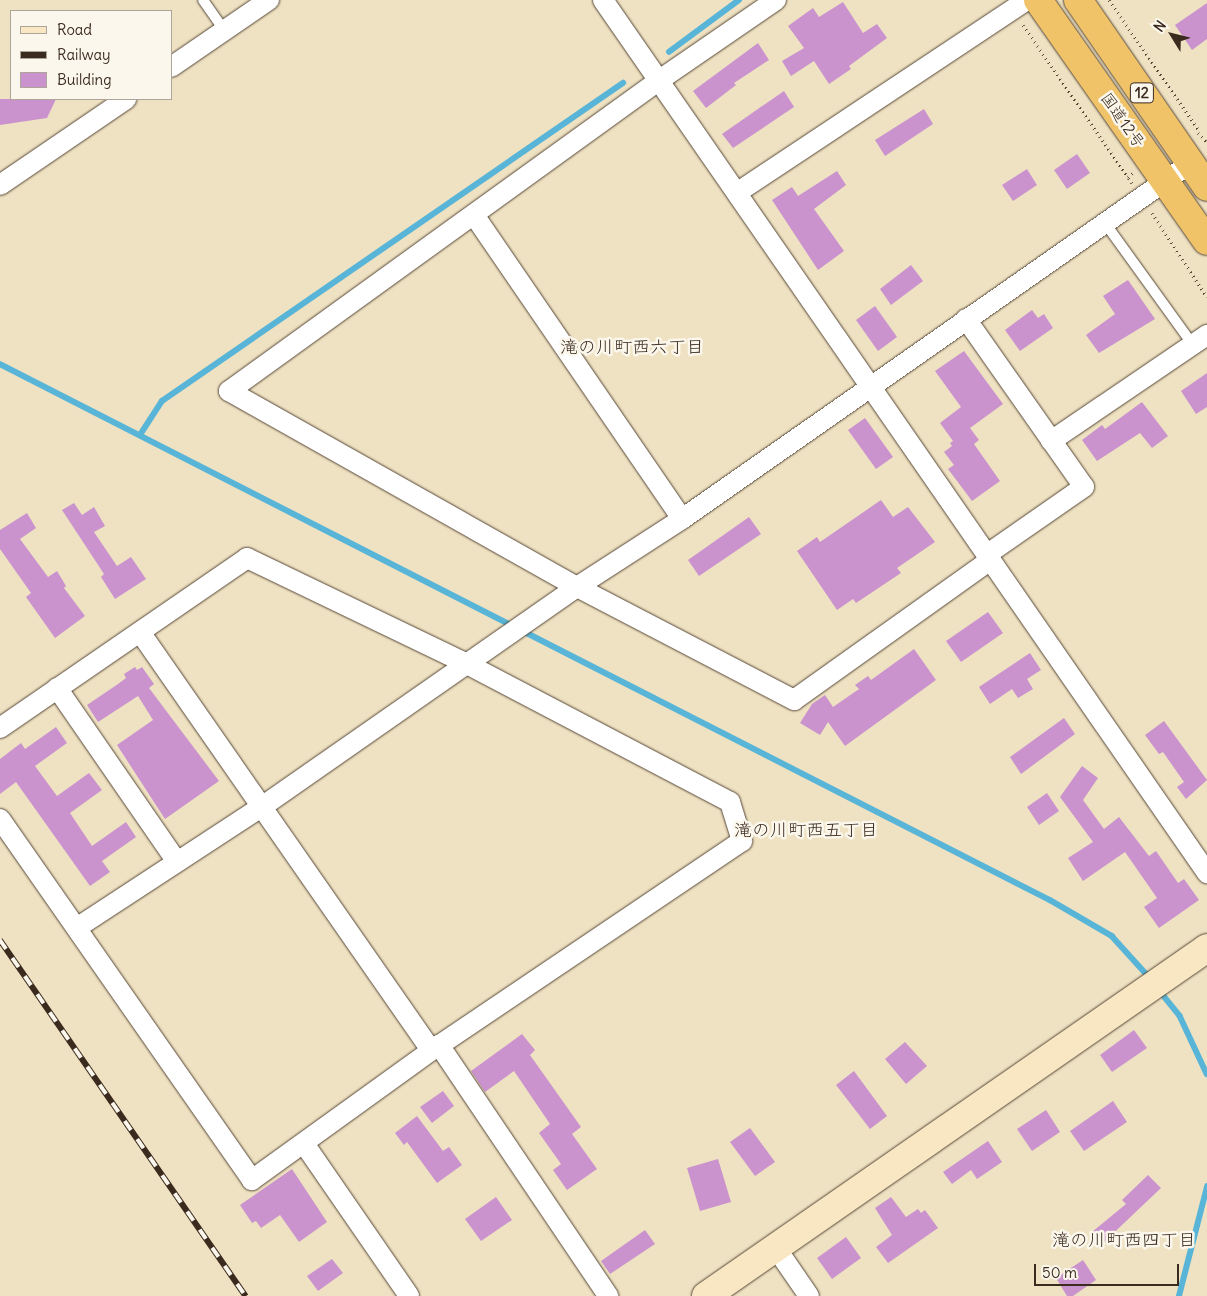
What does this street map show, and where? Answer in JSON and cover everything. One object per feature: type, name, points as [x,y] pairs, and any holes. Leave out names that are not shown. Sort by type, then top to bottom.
[{"type":"highway","name":"国道12号","points":[[1038,0],[1207,242]]},
{"type":"highway","name":"国道12号","points":[[1078,0],[1207,187]]},
{"type":"street","points":[[603,0],[660,79],[870,387],[1207,874]]},
{"type":"street","points":[[776,0],[660,79],[229,391],[577,587],[794,700],[1084,487],[966,319]]},
{"type":"street","points":[[172,66],[225,31],[264,1]]},
{"type":"street","points":[[738,192],[1020,5]]},
{"type":"street","points":[[0,185],[125,100]]},
{"type":"street","points":[[78,927],[263,806],[577,587],[682,519],[1191,163]]},
{"type":"street","points":[[474,215],[682,519]]},
{"type":"street","points":[[1051,442],[1200,340]]},
{"type":"street","points":[[0,728],[247,558],[467,664],[730,802],[742,841],[435,1048],[305,1145],[252,1180],[78,927],[0,819]]},
{"type":"street","points":[[140,632],[608,1296]]},
{"type":"street","points":[[57,688],[177,862]]},
{"type":"street","points":[[706,1296],[1207,948]]},
{"type":"street","points":[[305,1145],[409,1296]]},
{"type":"street","points":[[776,1248],[810,1296]]},
{"type":"lane","points":[[203,0],[225,31]]},
{"type":"lane","points":[[1105,223],[1200,340]]},
{"type":"path","points":[[1109,0],[1200,132]]},
{"type":"path","points":[[1020,5],[1128,177]]},
{"type":"building","points":[[843,2],[863,33],[877,24],[887,38],[849,66],[851,69],[829,84],[814,61],[791,76],[782,61],[804,48],[788,26],[813,8],[819,17]]},
{"type":"building","points":[[1207,3],[1207,39],[1192,50],[1175,25]]},
{"type":"building","points":[[758,43],[769,60],[734,83],[736,85],[706,108],[693,91]]},
{"type":"building","points":[[784,91],[794,107],[733,148],[722,134]]},
{"type":"building","points":[[0,99],[56,100],[47,118],[0,125]]},
{"type":"building","points":[[924,109],[933,124],[885,156],[875,140]]},
{"type":"building","points":[[1077,154],[1090,173],[1067,189],[1054,170]]},
{"type":"building","points":[[1027,169],[1037,185],[1013,201],[1002,185]]},
{"type":"building","points":[[837,171],[846,185],[814,209],[844,251],[818,270],[772,200],[792,187],[798,196]]},
{"type":"building","points":[[911,265],[923,281],[891,305],[880,289]]},
{"type":"building","points":[[1128,280],[1155,319],[1099,353],[1086,335],[1115,314],[1103,296]]},
{"type":"building","points":[[875,306],[897,337],[878,351],[856,320]]},
{"type":"building","points":[[1032,310],[1038,318],[1044,314],[1053,328],[1020,351],[1005,330]]},
{"type":"building","points":[[964,351],[1003,404],[970,428],[979,440],[974,444],[1000,481],[972,501],[948,469],[954,465],[944,452],[952,446],[950,443],[953,441],[940,423],[961,407],[935,371]]},
{"type":"building","points":[[1207,373],[1207,407],[1196,414],[1181,391]]},
{"type":"building","points":[[1142,402],[1168,436],[1152,448],[1140,433],[1097,461],[1082,440],[1102,425],[1105,429]]},
{"type":"building","points":[[865,418],[893,457],[876,469],[848,430]]},
{"type":"building","points":[[881,500],[893,517],[908,507],[935,542],[897,568],[901,573],[856,603],[853,599],[837,610],[797,551],[817,537],[820,542]]},
{"type":"building","points":[[74,503],[82,515],[94,507],[105,526],[94,532],[117,566],[131,557],[146,579],[115,599],[101,577],[104,574],[62,510]]},
{"type":"building","points":[[27,513],[36,528],[20,539],[48,577],[57,571],[66,586],[64,588],[85,616],[55,638],[26,597],[31,593],[0,549],[0,530]]},
{"type":"building","points":[[749,517],[761,534],[699,576],[688,560]]},
{"type":"building","points":[[988,612],[1003,633],[961,662],[946,641]]},
{"type":"building","points":[[914,649],[936,680],[845,746],[828,722],[820,735],[800,723],[812,704],[825,695],[833,707],[859,689],[855,685],[868,676],[871,680]]},
{"type":"building","points":[[1030,653],[1041,670],[1027,679],[1033,689],[1018,698],[1012,689],[990,704],[979,687]]},
{"type":"building","points":[[135,667],[137,670],[142,667],[154,684],[149,688],[219,781],[165,819],[117,745],[153,720],[138,696],[98,722],[87,705],[126,678],[124,674]]},
{"type":"building","points":[[1064,718],[1075,734],[1021,774],[1010,757]]},
{"type":"building","points":[[1164,721],[1207,780],[1186,799],[1177,787],[1184,782],[1163,752],[1159,754],[1145,735]]},
{"type":"building","points":[[56,727],[67,743],[35,766],[57,796],[89,773],[102,790],[70,813],[92,846],[126,822],[136,837],[102,861],[110,872],[90,886],[16,782],[0,794],[0,759],[21,743],[25,749]]},
{"type":"building","points":[[1082,766],[1098,778],[1083,800],[1104,829],[1119,817],[1149,856],[1156,851],[1178,883],[1184,879],[1199,900],[1159,928],[1144,907],[1157,898],[1125,852],[1083,881],[1068,858],[1093,842],[1060,797]]},
{"type":"building","points":[[1047,793],[1059,811],[1039,825],[1027,807]]},
{"type":"building","points":[[1134,1030],[1147,1048],[1112,1072],[1100,1055]]},
{"type":"building","points":[[522,1034],[535,1050],[530,1055],[581,1127],[572,1134],[597,1169],[567,1190],[553,1170],[561,1164],[539,1133],[550,1124],[514,1071],[485,1092],[471,1071]]},
{"type":"building","points":[[905,1042],[927,1066],[906,1084],[885,1059]]},
{"type":"building","points":[[854,1071],[887,1116],[870,1129],[836,1085]]},
{"type":"building","points":[[443,1091],[454,1106],[432,1123],[420,1107]]},
{"type":"building","points":[[1113,1101],[1127,1122],[1084,1151],[1070,1131]]},
{"type":"building","points":[[1046,1110],[1060,1132],[1032,1151],[1017,1129]]},
{"type":"building","points":[[417,1116],[443,1151],[449,1147],[462,1165],[437,1183],[407,1142],[404,1145],[395,1133]]},
{"type":"building","points":[[750,1128],[775,1162],[755,1176],[730,1142]]},
{"type":"building","points":[[988,1141],[1002,1162],[977,1179],[971,1170],[952,1184],[943,1172]]},
{"type":"building","points":[[718,1159],[731,1202],[700,1211],[687,1168]]},
{"type":"building","points":[[292,1169],[327,1222],[299,1242],[280,1215],[261,1228],[256,1221],[252,1223],[240,1205]]},
{"type":"building","points":[[1148,1175],[1161,1188],[1102,1244],[1092,1232],[1126,1204],[1122,1200]]},
{"type":"building","points":[[496,1197],[512,1220],[481,1241],[465,1219]]},
{"type":"building","points":[[891,1197],[906,1217],[918,1209],[921,1213],[925,1210],[938,1228],[888,1263],[876,1247],[892,1235],[875,1208]]},
{"type":"building","points":[[645,1230],[655,1244],[610,1274],[601,1261]]},
{"type":"building","points":[[846,1237],[861,1258],[832,1279],[817,1258]]},
{"type":"building","points":[[332,1259],[343,1273],[318,1291],[307,1276]]},
{"type":"building","points":[[1083,1260],[1096,1280],[1073,1296],[1067,1296],[1056,1278]]},
{"type":"waterway","points":[[669,52],[739,0]]},
{"type":"waterway","points":[[140,435],[162,401],[623,83]]},
{"type":"waterway","points":[[0,364],[515,627]]},
{"type":"waterway","points":[[523,631],[1050,900],[1112,936],[1150,978]]},
{"type":"waterway","points":[[1159,990],[1180,1016],[1207,1074]]},
{"type":"waterway","points":[[1179,1296],[1207,1187]]},
{"type":"railway","points":[[0,940],[246,1296]]},
{"type":"district","name":"滝の川町西六丁目","points":[[632,347]]},
{"type":"district","name":"滝の川町西五丁目","points":[[806,830]]},
{"type":"district","name":"滝の川町西四丁目","points":[[1124,1240]]}]
